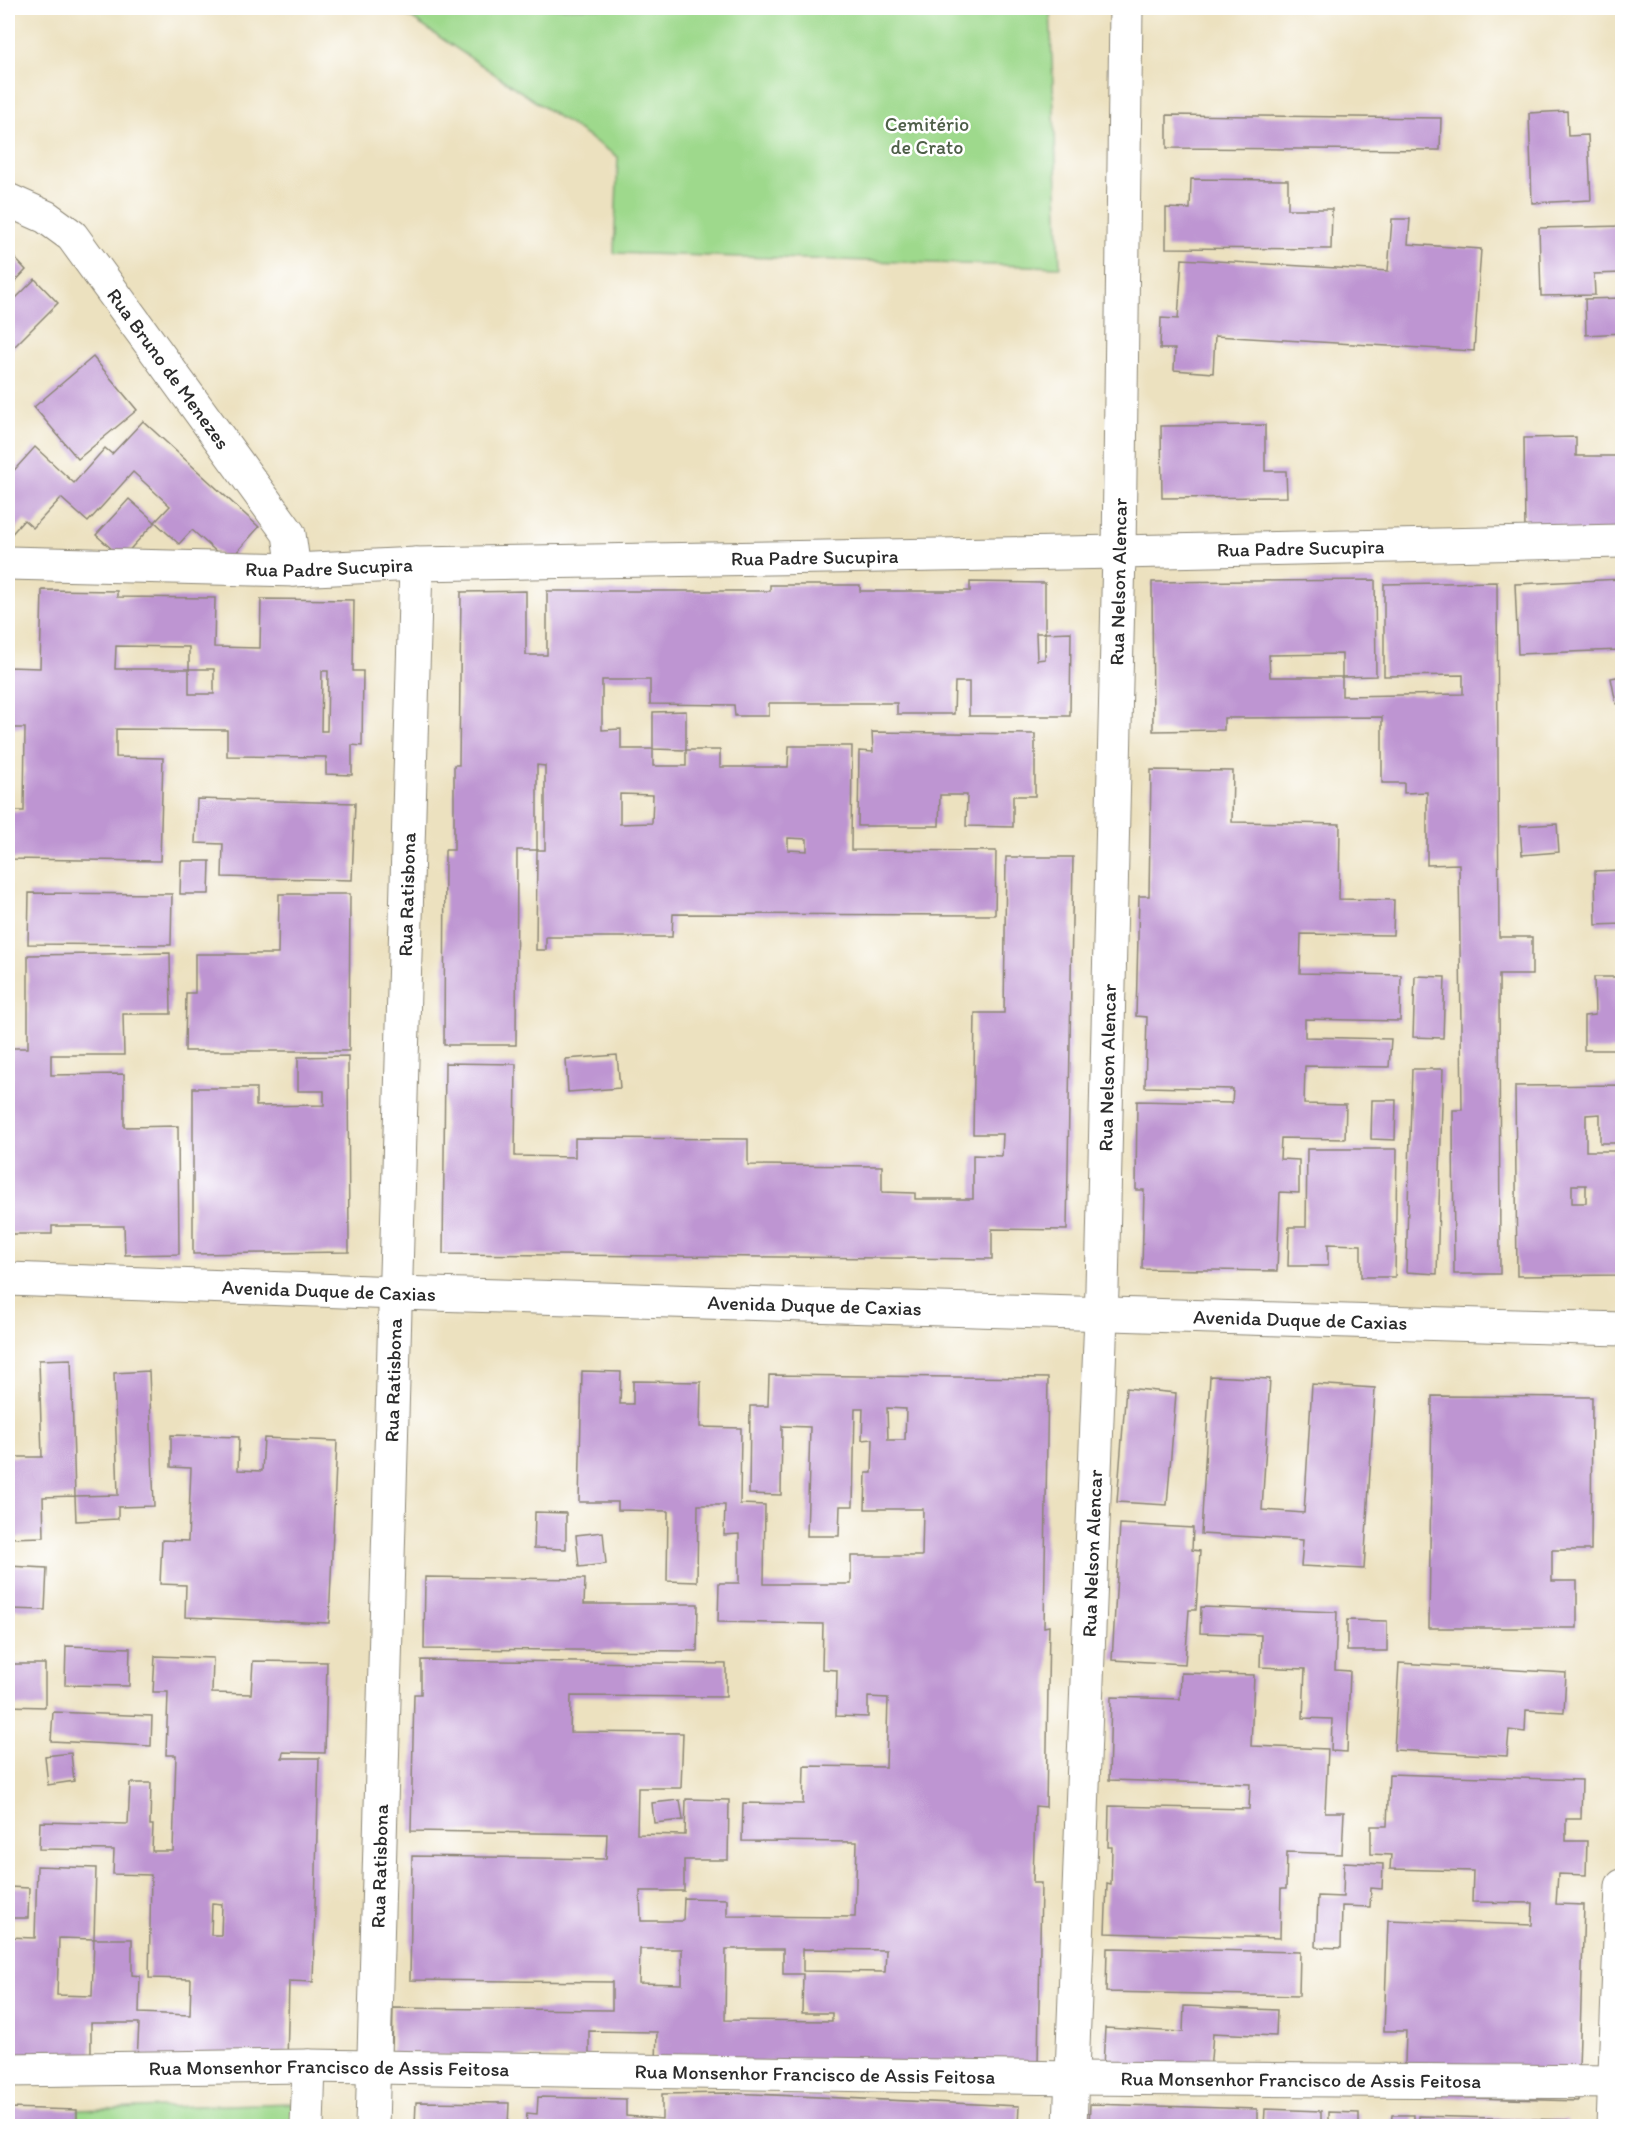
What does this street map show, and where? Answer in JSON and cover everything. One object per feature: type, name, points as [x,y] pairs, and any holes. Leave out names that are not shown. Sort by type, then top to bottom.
[{"type":"street","name":"Rua Nelson Alencar","points":[[1070,2127],[1101,1314],[1119,552],[1126,8]]},
{"type":"street","name":"Rua Bruno de Menezes","points":[[8,200],[46,217],[72,236],[289,534],[294,570]]},
{"type":"street","name":"Rua Padre Sucupira","points":[[8,563],[294,570],[416,564],[1623,541]]},
{"type":"street","name":"Rua Ratisbona","points":[[372,2127],[416,564]]},
{"type":"street","name":"Avenida Duque de Caxias","points":[[8,1279],[397,1293],[1623,1329]]},
{"type":"street","points":[[1613,2127],[1619,2082],[1623,1886]]},
{"type":"street","name":"Rua Monsenhor Francisco de Assis Feitosa","points":[[8,2070],[309,2066],[1072,2078],[1619,2082]]},
{"type":"street","points":[[307,2127],[309,2066]]},
{"type":"green space","name":"Cemitério de Crato","points":[[385,8],[1050,8],[1060,267],[614,253],[618,157],[405,14]]},
{"type":"green space","points":[[292,2103],[295,2126],[77,2126],[77,2110]]},
{"type":"building","points":[[1567,111],[1568,136],[1588,135],[1591,200],[1532,203],[1529,113]]},
{"type":"building","points":[[1167,115],[1441,118],[1440,150],[1167,148]]},
{"type":"building","points":[[1191,179],[1288,180],[1288,209],[1332,209],[1331,249],[1166,248],[1166,208],[1190,209]]},
{"type":"building","points":[[1392,219],[1410,219],[1408,244],[1481,249],[1474,351],[1215,336],[1213,373],[1174,370],[1175,349],[1160,349],[1161,318],[1178,319],[1182,259],[1388,271]]},
{"type":"building","points":[[1622,226],[1622,273],[1594,274],[1595,295],[1541,296],[1539,228]]},
{"type":"building","points":[[8,253],[26,270],[8,289]]},
{"type":"building","points":[[35,279],[58,303],[8,353],[8,306]]},
{"type":"building","points":[[1622,298],[1622,333],[1586,335],[1585,299]]},
{"type":"building","points":[[93,357],[137,410],[78,459],[34,407]]},
{"type":"building","points":[[143,421],[259,527],[228,562],[192,530],[179,544],[155,522],[170,506],[133,472],[88,522],[61,498],[33,528],[24,520],[8,538],[8,477],[35,447],[74,483],[105,448],[112,454]]},
{"type":"building","points":[[1265,425],[1265,471],[1286,471],[1287,497],[1162,498],[1161,426]]},
{"type":"building","points":[[1576,437],[1576,456],[1620,456],[1619,449],[1622,449],[1620,539],[1525,534],[1524,438]]},
{"type":"building","points":[[129,499],[155,522],[122,558],[96,535]]},
{"type":"building","points":[[1622,579],[1620,650],[1518,654],[1515,584]]},
{"type":"building","points":[[1375,580],[1376,676],[1342,677],[1342,696],[1463,694],[1463,675],[1384,676],[1384,584],[1497,582],[1499,937],[1532,937],[1532,975],[1499,975],[1500,1274],[1454,1274],[1453,1110],[1462,1110],[1459,864],[1427,865],[1427,792],[1404,793],[1404,783],[1382,783],[1382,717],[1224,718],[1224,730],[1153,731],[1152,582]],"holes":[[[1342,654],[1342,677],[1270,677],[1269,655]]]},
{"type":"building","points":[[970,582],[1045,583],[1045,633],[1071,632],[1070,716],[969,716],[969,682],[955,682],[954,714],[897,714],[897,703],[769,703],[769,716],[735,716],[734,705],[650,704],[650,680],[602,680],[602,730],[621,729],[621,749],[653,749],[653,766],[686,766],[686,750],[720,750],[720,767],[788,767],[789,746],[852,746],[851,850],[996,851],[995,915],[673,914],[672,937],[546,937],[546,950],[536,950],[537,850],[517,850],[516,1045],[444,1045],[445,850],[454,850],[454,765],[459,765],[461,592],[526,591],[526,655],[547,655],[547,591],[770,591],[770,585],[860,585],[860,591],[970,591]],"holes":[[[1036,633],[1045,633],[1045,659],[1037,660]],[[537,765],[545,766],[545,850],[537,850]],[[620,794],[653,795],[652,823],[620,824]],[[788,838],[807,839],[807,851],[788,850]]]},
{"type":"building","points":[[42,590],[117,591],[117,597],[215,598],[214,647],[260,648],[261,599],[354,600],[353,671],[363,671],[362,746],[352,745],[352,775],[326,774],[326,757],[227,756],[227,730],[116,729],[116,757],[163,758],[160,861],[8,859],[8,811],[24,811],[25,728],[8,728],[8,667],[40,668]],"holes":[[[116,646],[189,647],[189,669],[115,669]],[[189,669],[214,669],[214,694],[189,694]],[[322,671],[328,671],[327,731],[321,731]]]},
{"type":"building","points":[[1622,676],[1622,703],[1616,704],[1611,678]]},
{"type":"building","points":[[686,711],[686,750],[653,749],[653,712]]},
{"type":"building","points":[[872,732],[1035,734],[1035,796],[1013,796],[1013,827],[966,826],[967,795],[940,795],[939,826],[858,826],[859,751],[873,752]]},
{"type":"building","points":[[1151,770],[1233,771],[1232,822],[1340,824],[1339,899],[1394,900],[1393,935],[1301,934],[1300,973],[1401,975],[1400,1021],[1305,1019],[1305,1037],[1391,1039],[1389,1067],[1305,1066],[1304,1104],[1346,1105],[1345,1139],[1281,1138],[1280,1159],[1299,1160],[1299,1193],[1280,1192],[1277,1271],[1142,1269],[1144,1190],[1136,1190],[1137,1101],[1232,1103],[1233,1089],[1145,1087],[1147,1017],[1136,1016],[1139,896],[1149,896]]},
{"type":"building","points":[[197,799],[355,803],[352,880],[222,877],[223,844],[195,843]]},
{"type":"building","points":[[1557,824],[1559,852],[1522,855],[1520,826]]},
{"type":"building","points":[[1006,857],[1073,857],[1067,1230],[992,1229],[992,1259],[443,1254],[445,1063],[516,1064],[515,1156],[575,1157],[575,1138],[748,1139],[748,1165],[882,1166],[882,1192],[915,1193],[915,1199],[973,1199],[973,1155],[1002,1156],[1003,1134],[973,1134],[975,1013],[1004,1013]]},
{"type":"building","points":[[181,861],[210,861],[209,894],[180,894]]},
{"type":"building","points":[[1622,870],[1622,924],[1596,925],[1595,871]]},
{"type":"building","points":[[29,893],[172,894],[171,945],[28,944]]},
{"type":"building","points":[[279,894],[350,894],[349,1051],[185,1051],[186,993],[195,993],[195,954],[278,954]]},
{"type":"building","points":[[170,953],[171,1014],[123,1014],[124,1055],[51,1055],[51,1075],[124,1074],[124,1127],[178,1126],[179,1254],[125,1255],[124,1226],[52,1226],[52,1234],[8,1234],[8,1080],[12,1080],[11,1048],[28,1048],[28,955]]},
{"type":"building","points":[[1415,976],[1445,977],[1443,1038],[1413,1037]]},
{"type":"building","points":[[1594,977],[1622,977],[1622,1050],[1584,1050],[1584,1016],[1595,1015]]},
{"type":"building","points":[[617,1055],[620,1088],[568,1092],[566,1059]]},
{"type":"building","points":[[348,1056],[349,1252],[193,1254],[193,1088],[256,1088],[256,1106],[324,1105],[324,1091],[298,1091],[298,1057]]},
{"type":"building","points":[[1412,1069],[1443,1069],[1437,1274],[1406,1272]]},
{"type":"building","points":[[1622,1085],[1622,1143],[1600,1143],[1600,1114],[1586,1115],[1586,1151],[1622,1151],[1622,1275],[1517,1276],[1515,1086]],"holes":[[[1572,1185],[1586,1185],[1586,1203],[1572,1203]]]},
{"type":"building","points":[[1372,1100],[1396,1100],[1395,1140],[1371,1139]]},
{"type":"building","points":[[1307,1149],[1397,1149],[1395,1277],[1361,1277],[1361,1245],[1328,1244],[1328,1266],[1288,1266],[1289,1227],[1306,1227]]},
{"type":"building","points":[[71,1359],[75,1496],[43,1497],[44,1537],[8,1538],[8,1457],[42,1457],[39,1360]]},
{"type":"building","points":[[149,1371],[154,1506],[118,1507],[118,1519],[76,1521],[75,1496],[118,1495],[114,1373]]},
{"type":"building","points":[[582,1371],[621,1372],[620,1404],[633,1404],[633,1381],[701,1382],[700,1427],[741,1428],[740,1504],[765,1505],[764,1584],[851,1584],[851,1556],[922,1556],[923,1509],[865,1509],[866,1473],[872,1473],[873,1439],[862,1440],[863,1408],[855,1408],[853,1506],[840,1506],[839,1536],[807,1536],[810,1427],[782,1426],[781,1495],[749,1494],[750,1406],[768,1406],[769,1375],[1048,1378],[1044,1627],[1049,1626],[1046,1807],[1035,1806],[1033,1883],[1041,1883],[1038,2065],[656,2061],[657,2032],[589,2031],[589,2058],[392,2055],[393,2008],[612,2010],[612,1982],[410,1980],[412,1856],[606,1859],[607,1834],[411,1831],[414,1694],[421,1694],[421,1660],[726,1664],[726,1697],[571,1696],[570,1732],[683,1733],[681,1788],[638,1788],[637,1834],[685,1835],[686,1799],[729,1800],[728,1860],[684,1860],[684,1891],[640,1891],[641,1921],[683,1921],[684,1898],[727,1899],[727,1916],[855,1917],[857,1842],[742,1841],[743,1803],[803,1804],[804,1766],[886,1767],[888,1698],[868,1697],[868,1717],[836,1716],[837,1670],[822,1669],[823,1624],[718,1622],[719,1583],[739,1583],[739,1534],[724,1535],[725,1505],[698,1505],[697,1582],[667,1581],[668,1511],[618,1510],[618,1502],[579,1502]],"holes":[[[887,1408],[906,1409],[905,1440],[888,1440]],[[640,1949],[682,1949],[682,1984],[639,1983]],[[726,1949],[783,1949],[783,1974],[803,1974],[802,2013],[832,2013],[832,2021],[725,2020]],[[803,1949],[886,1950],[885,1972],[803,1971]]]},
{"type":"building","points":[[1210,1376],[1270,1379],[1262,1510],[1304,1513],[1312,1384],[1375,1388],[1364,1569],[1301,1566],[1303,1540],[1201,1534]]},
{"type":"building","points":[[1126,1388],[1176,1393],[1167,1505],[1117,1502]]},
{"type":"building","points":[[1432,1396],[1592,1397],[1591,1550],[1552,1550],[1552,1581],[1577,1581],[1577,1628],[1429,1628]]},
{"type":"building","points":[[171,1435],[239,1437],[238,1470],[262,1471],[264,1438],[337,1441],[329,1623],[185,1617],[186,1585],[160,1584],[162,1540],[188,1541],[191,1468],[171,1467]]},
{"type":"building","points":[[535,1512],[566,1513],[566,1549],[534,1548]]},
{"type":"building","points":[[1120,1524],[1193,1528],[1192,1550],[1200,1551],[1196,1610],[1189,1610],[1185,1664],[1112,1660]]},
{"type":"building","points":[[603,1532],[606,1564],[579,1567],[576,1535]]},
{"type":"building","points":[[8,1566],[47,1568],[45,1610],[8,1609]]},
{"type":"building","points":[[425,1577],[585,1579],[584,1604],[698,1604],[697,1651],[424,1649]]},
{"type":"building","points":[[1201,1607],[1337,1612],[1335,1670],[1350,1671],[1347,1752],[1331,1751],[1332,1719],[1303,1718],[1305,1669],[1260,1667],[1261,1635],[1200,1633]]},
{"type":"building","points":[[1347,1620],[1387,1621],[1387,1651],[1347,1651]]},
{"type":"building","points":[[66,1646],[130,1648],[129,1686],[65,1685]]},
{"type":"building","points":[[155,1656],[213,1658],[212,1693],[251,1694],[253,1661],[327,1662],[325,1753],[283,1752],[282,1758],[319,1758],[313,1982],[289,1981],[287,2063],[137,2060],[139,2023],[91,2023],[91,2057],[8,2055],[8,1937],[35,1938],[37,1866],[96,1868],[94,1939],[132,1939],[132,1975],[140,1976],[139,2013],[190,2015],[191,1979],[149,1978],[151,1875],[113,1874],[114,1850],[39,1849],[40,1822],[128,1824],[130,1783],[151,1783],[152,1851],[173,1851],[176,1755],[166,1755],[168,1692],[153,1692]],"holes":[[[212,1903],[222,1904],[221,1935],[211,1935]],[[59,1938],[94,1939],[92,1996],[57,1995]]]},
{"type":"building","points":[[1399,1663],[1566,1673],[1564,1712],[1526,1710],[1525,1732],[1509,1730],[1507,1756],[1394,1750]]},
{"type":"building","points":[[8,1664],[45,1664],[45,1707],[8,1706]]},
{"type":"building","points":[[1181,1673],[1254,1675],[1251,1746],[1328,1749],[1325,1812],[1344,1812],[1342,1854],[1287,1852],[1286,1889],[1281,1889],[1280,1938],[1105,1933],[1107,1884],[1111,1885],[1112,1847],[1108,1847],[1109,1806],[1249,1809],[1250,1784],[1109,1780],[1111,1697],[1180,1699]]},
{"type":"building","points":[[53,1712],[152,1716],[151,1746],[51,1741]]},
{"type":"building","points":[[71,1753],[74,1781],[48,1785],[45,1756]]},
{"type":"building","points":[[1389,1774],[1582,1780],[1581,1819],[1566,1819],[1566,1841],[1587,1841],[1586,1875],[1558,1874],[1556,1904],[1584,1905],[1578,2101],[1404,2096],[1406,2031],[1384,2031],[1388,1920],[1532,1925],[1533,1903],[1472,1902],[1473,1871],[1390,1869],[1391,1855],[1371,1854],[1371,1826],[1387,1826]]},
{"type":"building","points":[[680,1800],[683,1820],[654,1823],[652,1803]]},
{"type":"building","points":[[1344,1862],[1383,1864],[1382,1889],[1371,1888],[1370,1907],[1342,1906],[1341,1948],[1316,1947],[1318,1896],[1343,1897]]},
{"type":"building","points":[[8,1887],[29,1888],[28,1918],[8,1918]]},
{"type":"building","points":[[1107,1948],[1300,1952],[1299,1996],[1106,1992]]},
{"type":"building","points":[[1184,2006],[1277,2010],[1276,2036],[1213,2033],[1210,2072],[1103,2067],[1105,2028],[1183,2032]]},
{"type":"building","points":[[730,2093],[1019,2106],[1018,2126],[526,2126],[527,2113],[537,2114],[538,2097],[626,2099],[626,2116],[662,2119],[662,2094]]},
{"type":"building","points":[[416,2102],[509,2103],[508,2126],[415,2126]]},
{"type":"building","points":[[1090,2104],[1257,2109],[1257,2126],[1089,2126]]},
{"type":"building","points":[[8,2108],[77,2110],[77,2126],[8,2126]]},
{"type":"building","points":[[1265,2109],[1321,2111],[1321,2126],[1264,2126]]},
{"type":"building","points":[[1329,2112],[1359,2113],[1359,2126],[1329,2126]]},
{"type":"building","points":[[1392,2115],[1414,2115],[1414,2126],[1391,2126]]},
{"type":"building","points":[[1419,2116],[1567,2120],[1566,2126],[1419,2126]]}]
